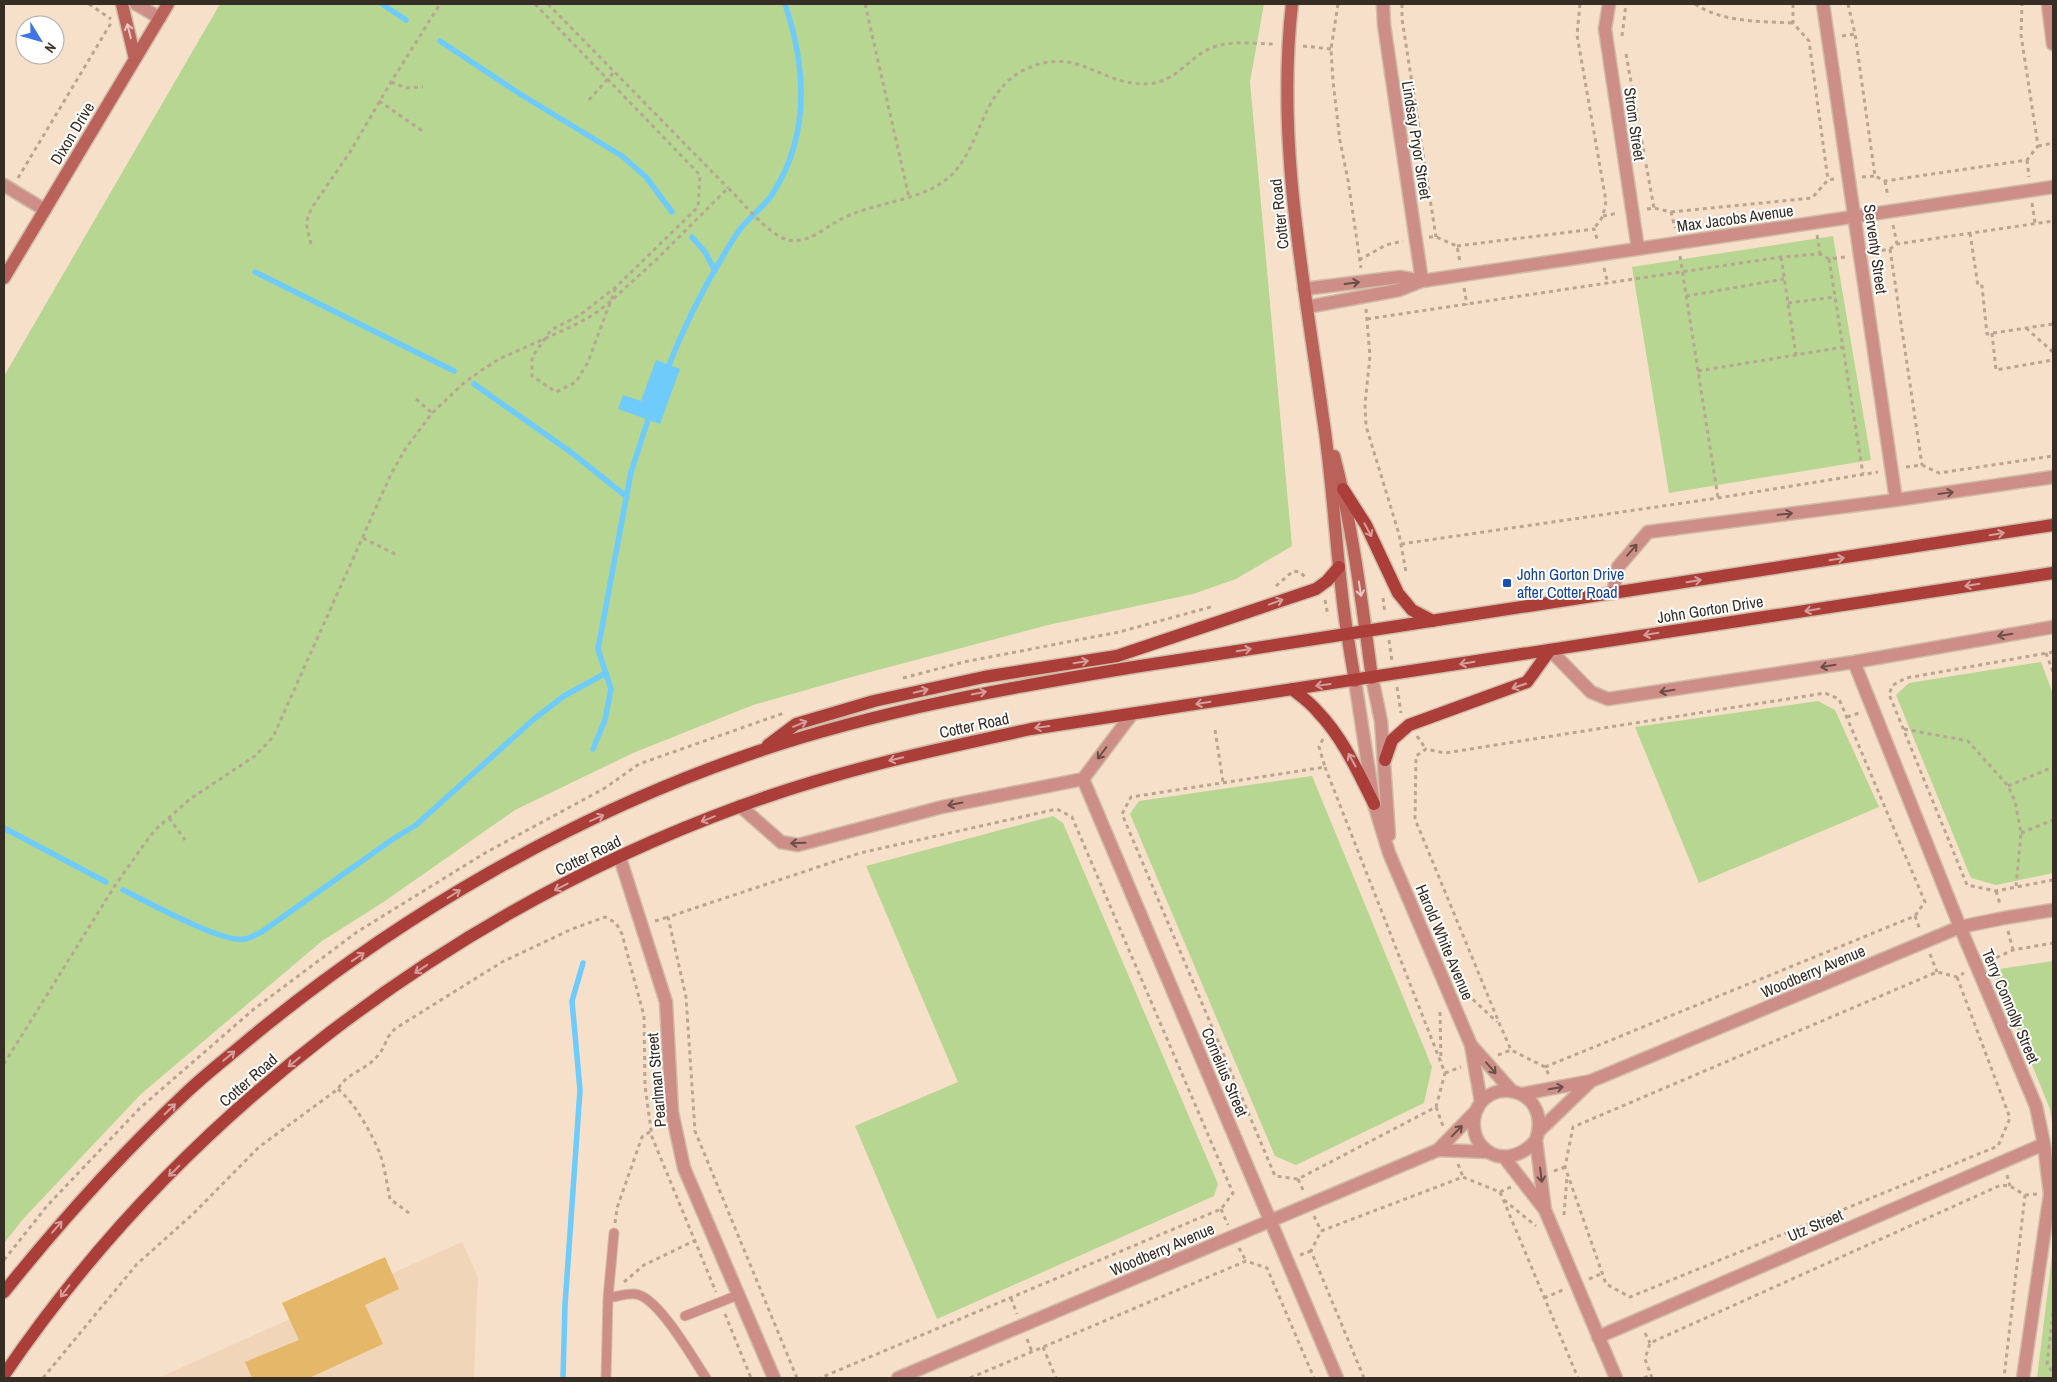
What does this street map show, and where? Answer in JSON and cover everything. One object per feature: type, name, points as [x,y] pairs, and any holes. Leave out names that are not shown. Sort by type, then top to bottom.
[{"type":"main road","points":[[122,4],[136,58]]},
{"type":"main road","name":"Dixon Drive","points":[[4,278],[168,4]]},
{"type":"main road","name":"Cotter Road","points":[[1292,4],[1288,45],[1288,144],[1304,289],[1324,420],[1339,567],[1355,680]]},
{"type":"main road","name":"Cotter Road","points":[[4,1375],[69,1285],[132,1212],[263,1087],[332,1031],[468,938],[550,892],[620,858],[740,806],[852,770],[944,747],[1031,729],[1372,678],[1343,489],[1324,420]]},
{"type":"main road","points":[[1343,489],[1366,525],[1398,593],[1412,610],[1433,621]]},
{"type":"main road","name":"John Gorton Drive","points":[[1366,630],[2053,525]]},
{"type":"main road","points":[[760,751],[796,724],[874,701],[984,676],[1117,656],[1316,589],[1327,581],[1339,567]]},
{"type":"main road","name":"John Gorton Drive","points":[[1372,678],[2053,573]]},
{"type":"main road","name":"Cotter Road","points":[[4,1292],[61,1223],[141,1136],[186,1093],[290,1005],[451,895],[586,823],[663,788],[760,751],[881,716],[1004,688],[1366,630]]},
{"type":"main road","points":[[1385,760],[1392,740],[1409,725],[1527,682],[1550,650]]},
{"type":"main road","points":[[1292,689],[1318,711],[1335,732],[1352,760],[1374,804]]},
{"type":"street","points":[[136,4],[160,18]]},
{"type":"street","name":"Lindsay Pryor Street","points":[[1383,4],[1384,26],[1422,281]]},
{"type":"street","name":"Strom Street","points":[[1609,4],[1605,29],[1638,249]]},
{"type":"street","name":"Serventy Street","points":[[1823,4],[1896,500]]},
{"type":"street","points":[[2048,4],[2053,44]]},
{"type":"street","name":"Max Jacobs Avenue","points":[[1307,307],[1399,290],[1422,281],[2053,187]]},
{"type":"street","points":[[8,188],[45,210]]},
{"type":"street","name":"Max Jacobs Avenue","points":[[1304,289],[1400,277],[1422,281]]},
{"type":"street","points":[[1613,593],[1618,567],[1648,532],[1896,500],[2053,477]]},
{"type":"street","points":[[1550,650],[1591,692],[1608,700],[1854,662],[2053,626]]},
{"type":"street","name":"Terry Connolly Street","points":[[1854,662],[1960,927],[2036,1106],[2044,1144],[2050,1194],[2023,1378]]},
{"type":"street","name":"Harold White Avenue","points":[[1372,678],[1381,722],[1385,760],[1389,852]]},
{"type":"street","name":"Harold White Avenue","points":[[1355,680],[1374,804],[1389,852],[1471,1045],[1478,1107]]},
{"type":"street","points":[[740,806],[782,842],[798,845],[942,806],[1083,779],[1132,714]]},
{"type":"street","name":"Cornelius Street","points":[[1083,779],[1337,1378]]},
{"type":"street","name":"Pearlman Street","points":[[620,858],[666,1002],[672,1112],[684,1168],[774,1378]]},
{"type":"street","name":"Woodberry Avenue","points":[[1516,1092],[1591,1081],[1960,927],[2053,910]]},
{"type":"street","name":"Harold White Avenue","points":[[1471,1045],[1516,1092]]},
{"type":"street","name":"Woodberry Avenue","points":[[1538,1135],[1591,1081]]},
{"type":"street","points":[[1538,1135],[1530,1148],[1521,1154],[1504,1157],[1488,1152],[1480,1144],[1475,1134],[1473,1123],[1478,1107],[1490,1095],[1500,1091],[1516,1092],[1531,1100],[1537,1109],[1540,1119],[1538,1135],[1545,1210]]},
{"type":"street","name":"Woodberry Avenue","points":[[898,1378],[1438,1150],[1478,1107]]},
{"type":"street","name":"Utz Street","points":[[1598,1336],[2044,1144]]},
{"type":"street","name":"Woodberry Avenue","points":[[1438,1150],[1488,1152]]},
{"type":"street","points":[[1504,1157],[1545,1210],[1616,1378]]},
{"type":"lane","points":[[606,1378],[608,1298],[614,1233]]},
{"type":"lane","points":[[608,1298],[635,1294],[649,1301],[660,1310],[706,1378]]},
{"type":"lane","points":[[685,1316],[738,1295]]},
{"type":"path","points":[[89,4],[113,20]]},
{"type":"path","points":[[8,188],[122,4]]},
{"type":"path","points":[[311,244],[306,223],[311,209],[350,152],[379,101],[440,4]]},
{"type":"path","points":[[535,4],[700,175],[698,207],[616,287],[580,315],[551,330],[532,357],[532,376],[556,392],[576,382],[584,369],[616,287]]},
{"type":"path","points":[[548,4],[763,223],[783,238],[801,240],[812,236],[855,211],[909,197],[931,189],[951,176],[967,153],[996,93],[1008,80],[1030,67],[1048,62],[1075,63],[1121,80],[1145,84],[1170,78],[1212,47],[1235,43],[1331,49]]},
{"type":"path","points":[[866,4],[909,197]]},
{"type":"path","points":[[1402,4],[1402,19],[1436,237]]},
{"type":"path","points":[[1457,246],[1594,229],[1603,216],[1606,201],[1577,35],[1580,4]]},
{"type":"path","points":[[1626,4],[1622,35],[1654,208],[1671,212],[1812,198],[1828,180],[1809,40],[1793,23],[1793,4]]},
{"type":"path","points":[[1695,4],[1710,13],[1738,20],[1793,23]]},
{"type":"path","points":[[1848,4],[1855,34],[1875,176],[1885,181],[2027,160],[2038,146],[2053,143]]},
{"type":"path","points":[[2022,4],[2021,34],[2038,146]]},
{"type":"path","points":[[589,100],[614,72]]},
{"type":"path","points":[[391,82],[406,88],[423,87]]},
{"type":"path","points":[[379,101],[424,132]]},
{"type":"path","points":[[4,1064],[131,861],[155,830],[190,799],[255,756],[273,737],[398,461],[432,413],[465,382],[482,370],[586,319],[611,300],[657,259],[728,188]]},
{"type":"path","points":[[1671,212],[1683,273],[1718,498]]},
{"type":"path","points":[[2053,221],[1897,244],[1890,250],[1922,464],[1939,473],[2053,456]]},
{"type":"path","points":[[1594,229],[1608,284]]},
{"type":"path","points":[[1970,233],[1978,286],[1982,286],[1987,334],[2053,324]]},
{"type":"path","points":[[1359,260],[1386,245],[1416,239]]},
{"type":"path","points":[[1367,319],[1781,258],[1820,254],[1829,259],[1863,474]]},
{"type":"path","points":[[1781,258],[1796,355]]},
{"type":"path","points":[[1686,296],[1784,280]]},
{"type":"path","points":[[1788,303],[1836,297]]},
{"type":"path","points":[[2026,328],[2053,352]]},
{"type":"path","points":[[1992,333],[1996,370],[2053,360]]},
{"type":"path","points":[[1698,371],[1844,347]]},
{"type":"path","points":[[416,399],[432,413]]},
{"type":"path","points":[[1401,544],[1718,498],[1892,470]]},
{"type":"path","points":[[363,538],[399,556]]},
{"type":"path","points":[[1273,589],[1293,571],[1300,572],[1306,577]]},
{"type":"path","points":[[1382,590],[1402,718]]},
{"type":"path","points":[[899,678],[964,662],[1119,632],[1212,607]]},
{"type":"path","points":[[2053,652],[1906,678],[1893,685],[1889,694],[1967,885],[1996,891],[2053,880]]},
{"type":"path","points":[[2046,653],[2053,672]]},
{"type":"path","points":[[1466,994],[1500,1025],[1511,1050],[1545,1067],[1915,916],[1925,902],[1839,699],[1825,693],[1445,753],[1426,749],[1416,756],[1415,819],[1500,1025]]},
{"type":"path","points":[[4,1260],[47,1206],[140,1108],[254,1009],[357,932],[484,853],[605,788],[639,764],[788,712]]},
{"type":"path","points":[[1904,728],[1968,742],[2008,786],[2015,800],[2020,833],[2016,886]]},
{"type":"path","points":[[1215,730],[1223,782]]},
{"type":"path","points":[[1324,739],[1319,747],[1325,767],[1445,1073],[1436,1108],[1298,1179],[1275,1176],[1122,814],[1131,797],[1325,767]]},
{"type":"path","points":[[2008,786],[2053,767]]},
{"type":"path","points":[[798,1378],[695,1132],[686,997],[668,917],[860,852],[1057,809],[1072,817],[1232,1193],[1221,1209],[820,1378]]},
{"type":"path","points":[[169,818],[185,840]]},
{"type":"path","points":[[2020,833],[2053,820]]},
{"type":"path","points":[[43,1378],[137,1264],[193,1214],[259,1147],[338,1089],[346,1077],[380,1054],[388,1035],[396,1028],[502,962],[600,918]]},
{"type":"path","points":[[1957,977],[2010,1118],[1998,1146],[1630,1297],[1606,1284],[1565,1167],[1573,1127],[1937,972],[1957,977],[2013,950],[2053,943]]},
{"type":"path","points":[[1440,1007],[1442,1065]]},
{"type":"path","points":[[338,1089],[346,1096],[357,1112],[380,1154],[390,1199],[409,1213]]},
{"type":"path","points":[[614,1233],[617,1208],[642,1137],[652,1131]]},
{"type":"path","points":[[1563,1220],[1568,1174]]},
{"type":"path","points":[[1364,1378],[1312,1251],[1321,1231],[1463,1177],[1500,1192],[1578,1378]]},
{"type":"path","points":[[1644,1378],[1652,1377],[1645,1359],[1650,1343],[2001,1185],[2010,1186],[2025,1195],[2004,1378]]},
{"type":"path","points":[[1502,1198],[1539,1229]]},
{"type":"path","points":[[608,1298],[644,1265],[733,1224]]},
{"type":"path","points":[[970,1378],[1246,1261],[1267,1268],[1314,1378]]},
{"type":"path","points":[[2053,1313],[2047,1364],[2053,1373]]},
{"type":"path","points":[[1043,1347],[1056,1378]]},
{"type":"shaded area","points":[[462,1242],[478,1277],[474,1378],[158,1378]]},
{"type":"green space","points":[[220,4],[1264,4],[1250,82],[1292,546],[1236,579],[1193,594],[1048,625],[753,705],[633,753],[515,810],[385,901],[322,941],[141,1094],[24,1218],[4,1243],[4,376]]},
{"type":"green space","points":[[1833,236],[1871,460],[1669,493],[1632,267]]},
{"type":"green space","points":[[2041,662],[2053,694],[2053,873],[1996,885],[1971,878],[1896,695],[1909,683]]},
{"type":"green space","points":[[1818,701],[1835,710],[1879,807],[1699,883],[1635,727]]},
{"type":"green space","points":[[1312,776],[1432,1067],[1424,1103],[1296,1165],[1275,1156],[1130,814],[1139,801]]},
{"type":"green space","points":[[1053,816],[1063,823],[1218,1184],[1214,1196],[937,1319],[855,1126],[958,1082],[866,866]]},
{"type":"green space","points":[[2053,961],[2053,1129],[2050,1109],[1993,970]]},
{"type":"green space","points":[[2053,1248],[2053,1378],[2037,1378]]},
{"type":"water","points":[[656,360],[680,369],[660,424],[618,409],[623,395],[641,401]]},
{"type":"building","points":[[385,1257],[399,1289],[365,1305],[383,1344],[309,1378],[252,1378],[245,1362],[299,1340],[282,1303]]},
{"type":"waterway","points":[[382,4],[406,20]]},
{"type":"waterway","points":[[667,370],[690,317],[718,265],[742,227],[773,193],[785,171],[793,148],[799,124],[800,76],[797,52],[785,4]]},
{"type":"waterway","points":[[440,41],[520,94],[622,156],[646,177],[672,212]]},
{"type":"waterway","points":[[692,237],[705,252],[715,271]]},
{"type":"waterway","points":[[255,272],[454,371]]},
{"type":"waterway","points":[[474,384],[572,453],[627,497]]},
{"type":"waterway","points":[[593,749],[605,720],[611,689],[598,649],[631,472],[650,414]]},
{"type":"waterway","points":[[123,890],[203,929],[234,939],[252,937],[416,825],[534,719],[564,696],[606,673]]},
{"type":"waterway","points":[[4,828],[106,882]]},
{"type":"waterway","points":[[563,1378],[565,1305],[580,1090],[572,1001],[583,963]]},
{"type":"place","name":"John Gorton Drive after Cotter Road","points":[[1507,583]]}]
